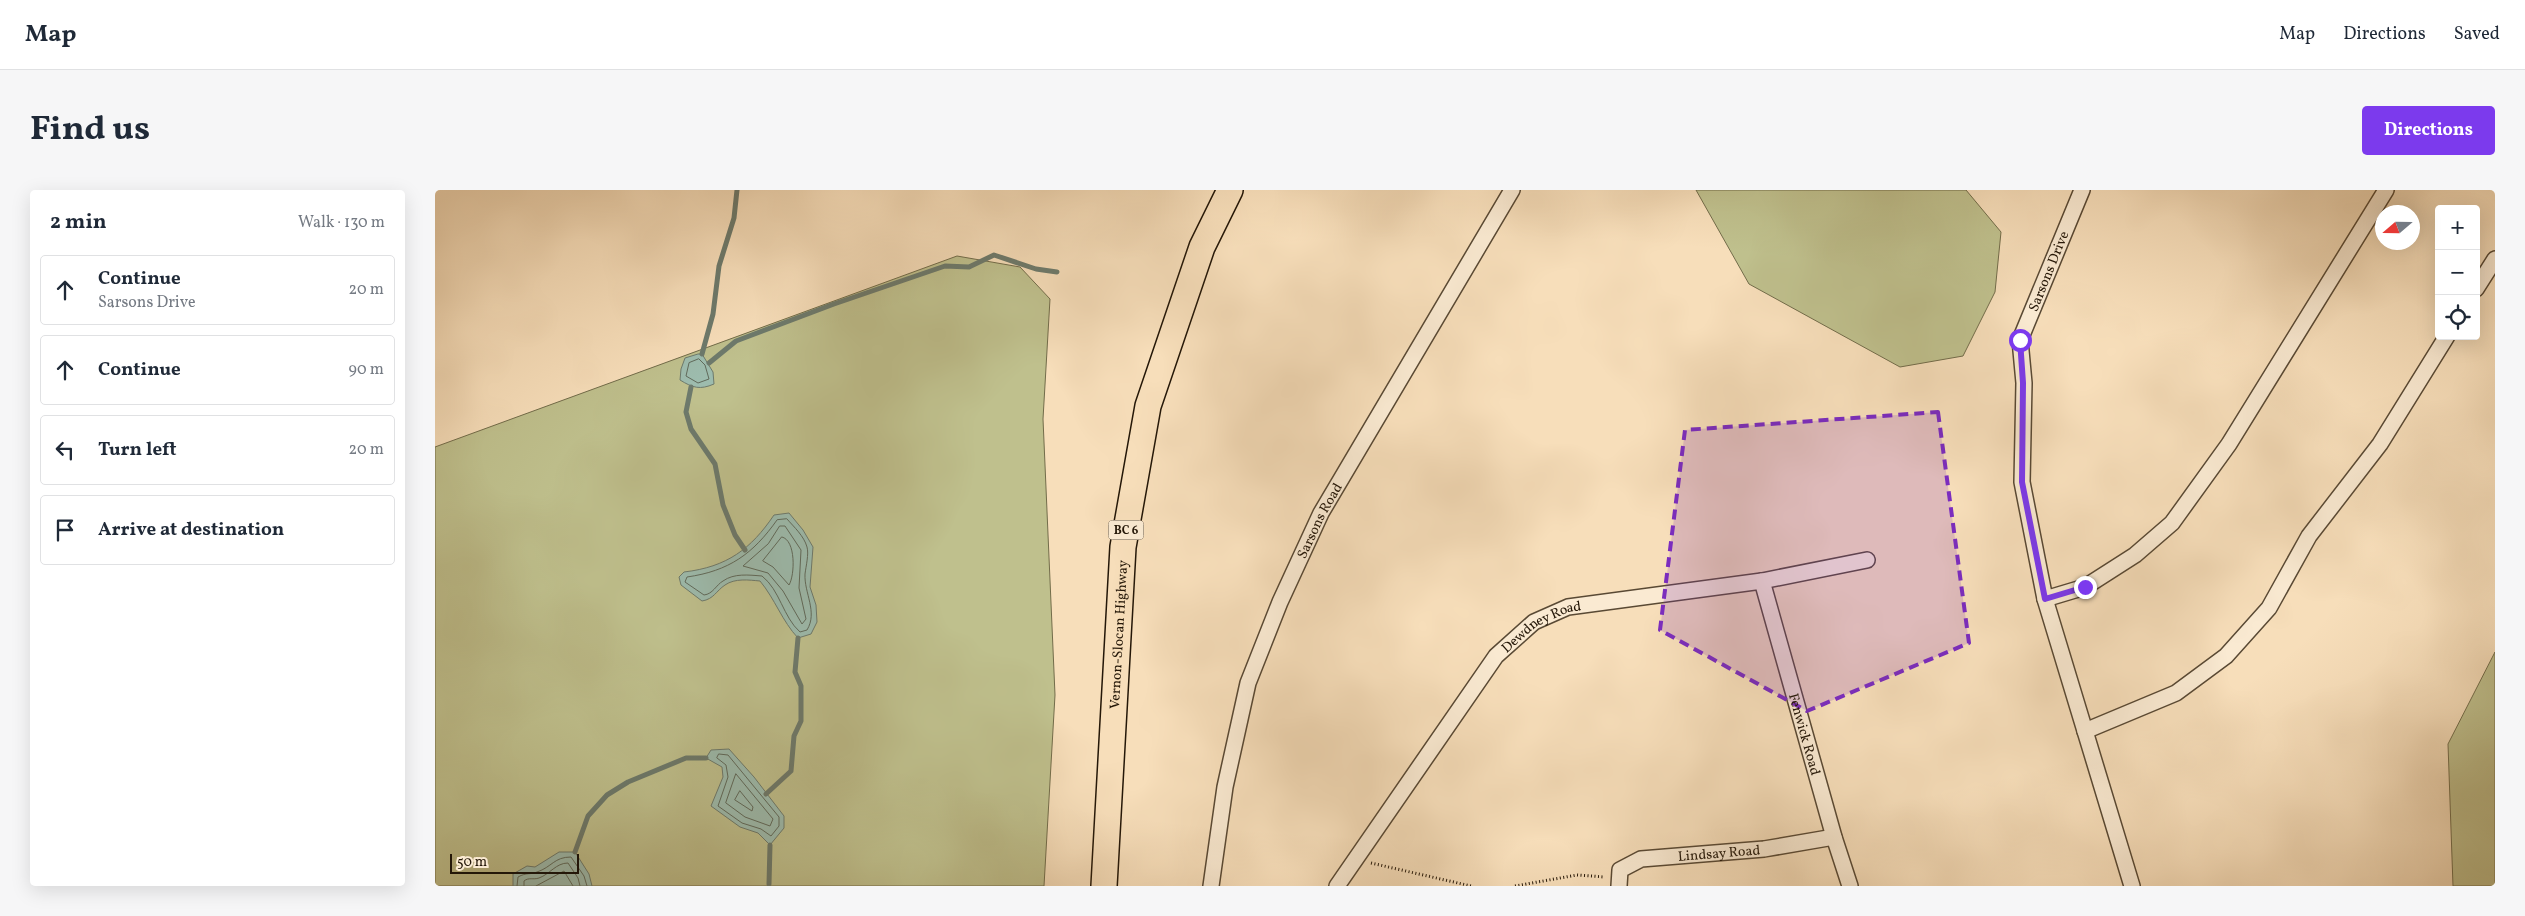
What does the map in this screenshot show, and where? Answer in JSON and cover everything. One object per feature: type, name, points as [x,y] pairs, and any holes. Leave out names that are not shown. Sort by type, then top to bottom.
[{"type":"main road","name":"Vernon-Slocan Highway","points":[[1104,886],[1123,547],[1148,406],[1202,247],[1230,190]]},
{"type":"street","name":"Sarsons Road","points":[[1211,886],[1225,787],[1248,683],[1280,602],[1321,513],[1512,190]]},
{"type":"street","name":"Sarsons Drive","points":[[2082,190],[2020,340],[2023,383],[2022,482],[2045,599],[2132,886]]},
{"type":"street","points":[[2045,599],[2085,587],[2135,555],[2171,523],[2229,444],[2386,190]]},
{"type":"street","points":[[2480,283],[2495,259]]},
{"type":"street","points":[[2085,731],[2176,693],[2226,656],[2269,608],[2309,536],[2379,444],[2444,340]]},
{"type":"street","name":"Dewdney Road","points":[[1337,886],[1496,656],[1534,622],[1568,607],[1761,581],[1867,560]]},
{"type":"street","name":"Fenwick Road","points":[[1761,581],[1834,837],[1850,886]]},
{"type":"street","name":"Lindsay Road","points":[[1620,870],[1641,859],[1764,849],[1834,837]]},
{"type":"street","points":[[1619,886],[1620,870]]},
{"type":"path","points":[[1356,859],[1471,886]]},
{"type":"path","points":[[1515,886],[1577,875],[1603,878],[1620,870]]},
{"type":"highlighted area","points":[[1938,412],[1969,643],[1807,711],[1660,630],[1685,430]]},
{"type":"green space","points":[[1696,190],[1966,190],[2001,232],[1995,292],[1963,356],[1900,367],[1749,284]]},
{"type":"green space","points":[[957,256],[1020,267],[1050,299],[1043,419],[1055,695],[1044,886],[435,886],[435,447]]},
{"type":"green space","points":[[2495,652],[2495,886],[2453,886],[2448,744]]},
{"type":"water","points":[[702,354],[713,372],[714,384],[697,387],[680,380],[685,358]]},
{"type":"water","points":[[789,513],[803,530],[813,547],[810,587],[816,605],[817,622],[811,634],[798,638],[760,581],[733,581],[725,585],[712,597],[702,601],[681,585],[679,577],[684,572],[699,570],[725,561],[747,547],[774,515]]},
{"type":"water","points":[[729,749],[754,777],[784,816],[784,828],[770,845],[758,833],[740,827],[711,806],[723,777],[722,767],[706,758],[711,750]]},
{"type":"water","points":[[559,852],[575,852],[589,874],[592,886],[513,886],[513,874],[527,866],[535,867]]},
{"type":"waterway","points":[[702,354],[713,314],[719,266],[734,218],[737,190]]},
{"type":"waterway","points":[[709,363],[736,341],[834,304],[945,266],[969,267],[994,255],[1036,269],[1057,272]]},
{"type":"waterway","points":[[691,387],[686,412],[691,429],[715,464],[723,505],[735,535],[745,550]]},
{"type":"waterway","points":[[766,794],[791,771],[794,736],[801,721],[801,686],[795,672],[798,638]]},
{"type":"waterway","points":[[575,852],[588,816],[607,795],[628,782],[686,758],[706,758]]},
{"type":"waterway","points":[[769,884],[770,845]]},
{"type":"route","points":[[2020,340],[2023,383],[2022,482],[2045,599],[2085,587]]}]
